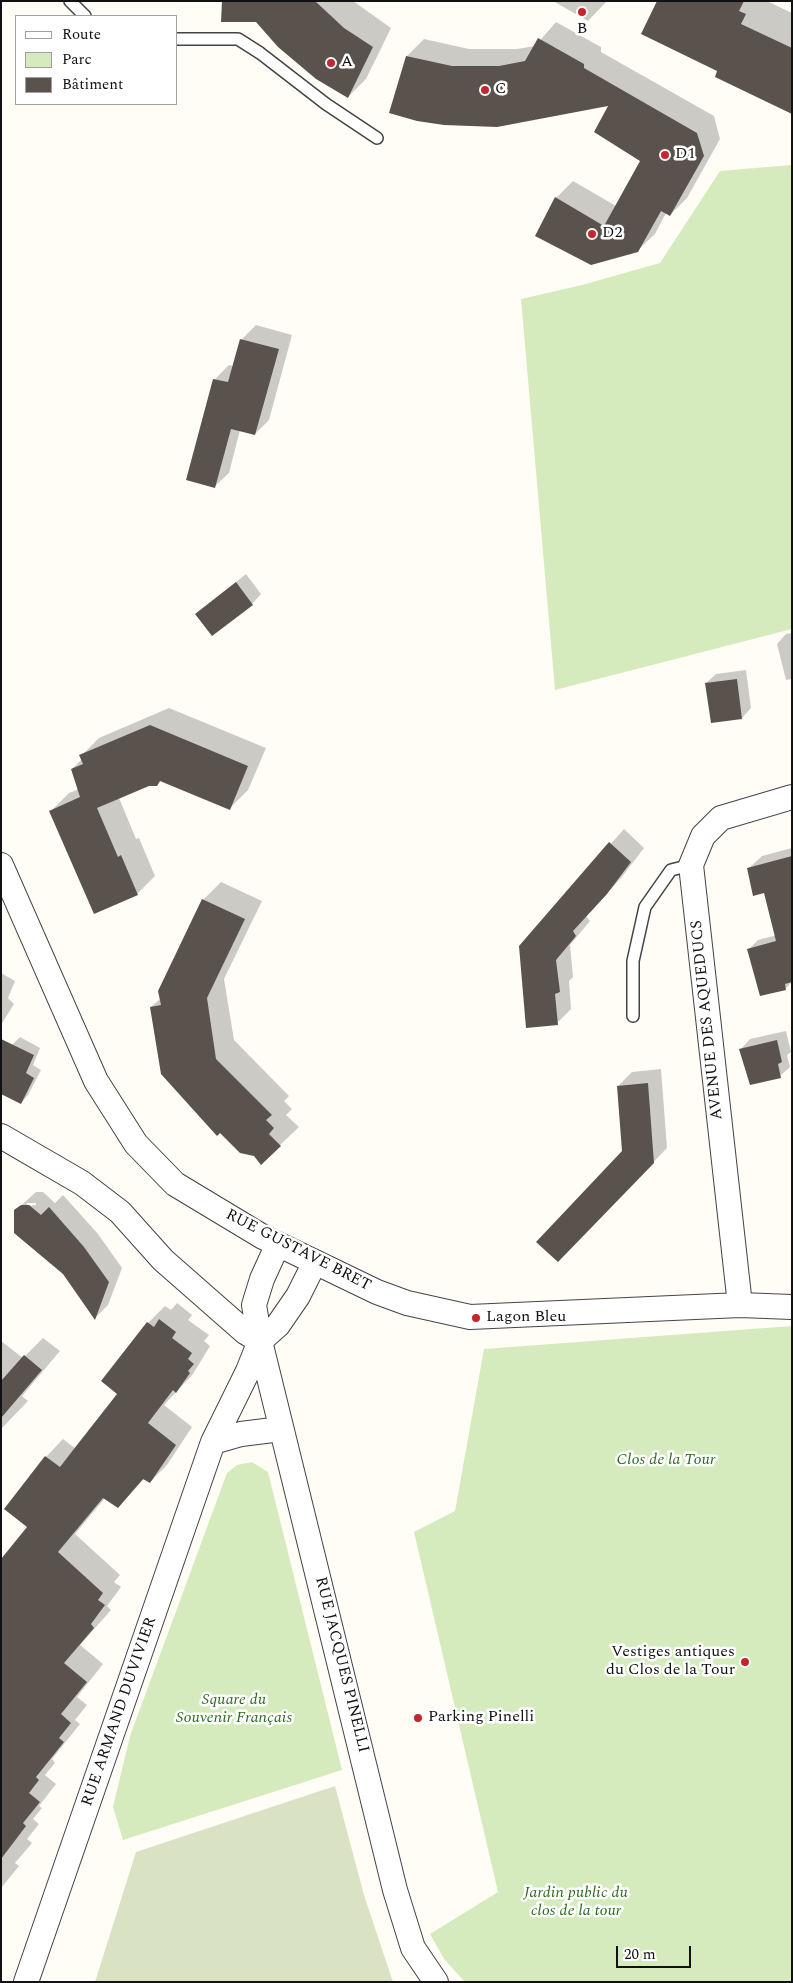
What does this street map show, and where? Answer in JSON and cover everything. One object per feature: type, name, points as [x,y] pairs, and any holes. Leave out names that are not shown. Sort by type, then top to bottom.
[{"type":"street","name":"AVENUE DES AQUEDUCS","points":[[740,1305],[691,865],[703,836],[721,818],[792,797]]},
{"type":"street","name":"RUE GUSTAVE BRET","points":[[1,865],[96,1081],[136,1144],[175,1184],[278,1244],[377,1292],[407,1303],[476,1318],[740,1305],[792,1307]]},
{"type":"street","points":[[1,1136],[82,1183],[120,1212],[163,1260],[245,1332],[260,1341],[278,1324],[298,1296],[315,1262]]},
{"type":"street","name":"RUE JACQUES PINELLI","points":[[278,1244],[262,1279],[254,1306],[260,1341],[280,1429],[395,1890],[413,1948],[436,1982]]},
{"type":"street","name":"RUE ARMAND DUVIVIER","points":[[26,1982],[213,1442],[248,1372],[260,1341]]},
{"type":"street","points":[[213,1442],[241,1434],[280,1429]]},
{"type":"lane","points":[[70,1],[84,15]]},
{"type":"lane","points":[[178,39],[238,39],[260,53],[326,104],[378,138]]},
{"type":"lane","points":[[633,1016],[633,962],[645,907],[671,870],[691,865]]},
{"type":"green space","points":[[792,165],[792,629],[555,690],[521,299],[582,285],[660,263],[720,171]]},
{"type":"green space","points":[[792,1326],[792,1982],[465,1982],[444,1959],[430,1934],[498,1892],[414,1532],[455,1511],[484,1349]]},
{"type":"green space","name":"Square du Souvenir Français","points":[[252,1462],[268,1472],[342,1770],[123,1840],[113,1807],[130,1736],[227,1473],[237,1465]]},
{"type":"green space","points":[[335,1786],[364,1895],[393,1982],[95,1982],[136,1852]]},
{"type":"building","name":"A","points":[[222,1],[315,1],[344,28],[373,47],[348,98],[316,79],[278,47],[256,22],[221,22]]},
{"type":"building","points":[[657,1],[744,1],[739,11],[746,14],[741,24],[792,48],[792,114],[715,77],[717,71],[641,34]]},
{"type":"building","points":[[538,38],[584,64],[584,68],[697,133],[704,156],[670,216],[661,211],[638,252],[591,265],[535,236],[555,197],[604,226],[640,161],[594,132],[608,106],[497,127],[444,125],[417,121],[389,113],[406,56],[452,66],[499,66],[525,61]]},
{"type":"building","points":[[240,339],[279,349],[255,435],[231,429],[215,488],[186,480],[213,379],[228,382]]},
{"type":"building","points":[[236,582],[253,605],[212,636],[195,614]]},
{"type":"building","points":[[737,679],[742,719],[711,723],[705,683]]},
{"type":"building","points":[[150,725],[248,766],[230,810],[160,781],[157,786],[149,786],[97,808],[118,857],[121,855],[138,895],[94,914],[49,811],[80,797],[71,769],[83,764],[79,755]]},
{"type":"building","points":[[609,842],[631,862],[607,894],[573,931],[576,936],[556,960],[560,992],[555,994],[558,1025],[526,1028],[519,946]]},
{"type":"building","points":[[792,856],[792,982],[785,984],[786,990],[760,996],[747,949],[776,941],[764,893],[753,896],[747,868]]},
{"type":"building","points":[[202,899],[245,919],[207,998],[216,1059],[272,1115],[266,1120],[274,1128],[269,1134],[281,1146],[261,1165],[254,1156],[240,1153],[220,1133],[217,1136],[161,1074],[150,1007],[161,1005],[158,991]]},
{"type":"building","points":[[1,1039],[34,1055],[26,1073],[34,1078],[21,1104],[1,1094]]},
{"type":"building","points":[[777,1040],[782,1062],[778,1064],[781,1078],[750,1085],[739,1049]]},
{"type":"building","points":[[648,1083],[654,1163],[558,1262],[536,1242],[622,1151],[617,1086]]},
{"type":"building","points":[[21,1205],[29,1205],[41,1215],[49,1207],[84,1247],[109,1282],[95,1320],[63,1274],[14,1233],[14,1210]]},
{"type":"building","points":[[159,1319],[176,1332],[172,1338],[192,1353],[188,1359],[194,1364],[176,1393],[173,1390],[148,1423],[176,1445],[150,1483],[143,1479],[118,1508],[103,1498],[58,1552],[103,1593],[98,1600],[105,1605],[91,1624],[94,1628],[64,1663],[87,1682],[61,1714],[71,1723],[59,1738],[64,1742],[36,1777],[39,1780],[29,1793],[40,1802],[23,1823],[26,1826],[1,1859],[1,1559],[27,1527],[4,1509],[45,1456],[60,1467],[117,1394],[101,1381],[147,1322],[154,1327]]},
{"type":"building","points":[[24,1355],[42,1370],[1,1418],[1,1381]]},
{"type":"place","name":"B","points":[[582,12]]},
{"type":"place","name":"A","points":[[331,63]]},
{"type":"place","name":"C","points":[[485,90]]},
{"type":"place","name":"D1","points":[[665,155]]},
{"type":"place","name":"D2","points":[[592,234]]},
{"type":"place","name":"Lagon Bleu","points":[[476,1318]]},
{"type":"place","name":"Vestiges antiques du Clos de la Tour","points":[[745,1662]]},
{"type":"place","name":"Parking Pinelli","points":[[418,1718]]},
{"type":"park label","name":"Clos de la Tour","points":[[666,1461]]},
{"type":"park label","name":"Jardin public du clos de la tour","points":[[576,1903]]}]
